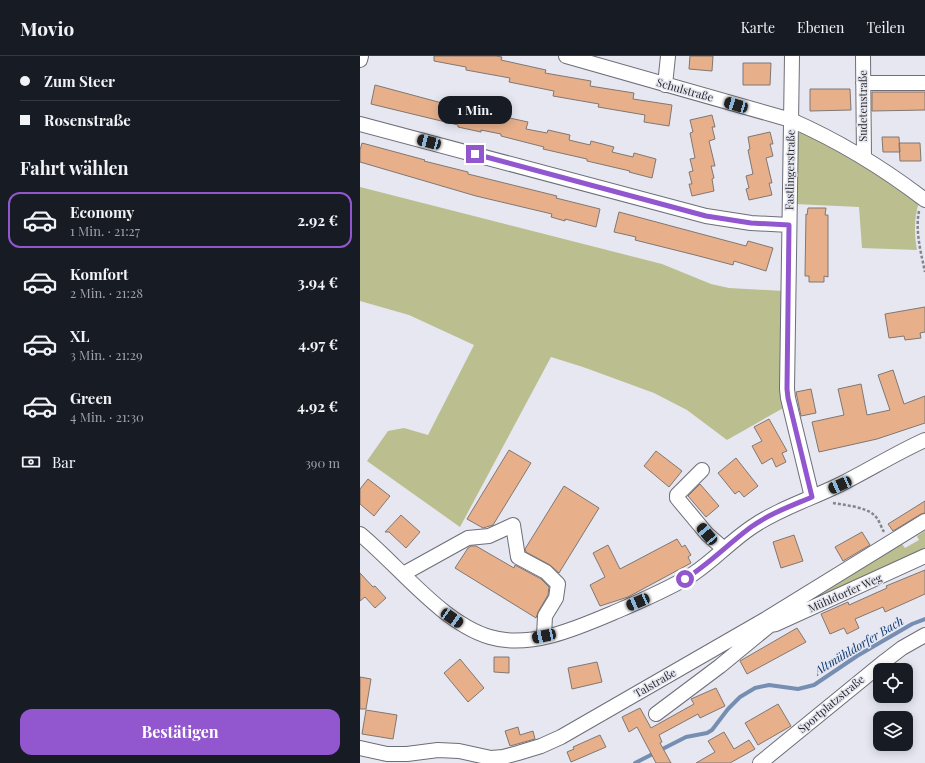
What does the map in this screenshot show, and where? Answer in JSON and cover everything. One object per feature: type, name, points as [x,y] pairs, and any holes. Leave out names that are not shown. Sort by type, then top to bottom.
[{"type":"street","points":[[360,60],[361,56]]},
{"type":"street","name":"Schulstraße","points":[[566,56],[791,120],[864,157],[925,200]]},
{"type":"street","points":[[665,85],[668,56]]},
{"type":"street","name":"Fastlingerstraße","points":[[792,56],[787,389],[812,497]]},
{"type":"street","name":"Sudetenstraße","points":[[863,56],[864,157]]},
{"type":"street","points":[[863,83],[925,83]]},
{"type":"street","points":[[360,124],[706,216],[751,223],[789,225]]},
{"type":"street","points":[[360,534],[457,621],[475,631],[491,637],[501,639],[530,639],[566,631],[593,622],[658,593],[692,574],[752,527],[784,509],[840,485],[925,440]]},
{"type":"street","points":[[702,470],[677,495],[677,498],[707,534],[724,549]]},
{"type":"street","name":"Talstraße","points":[[360,748],[394,754],[438,750],[459,751],[491,758],[502,757],[541,746],[568,733],[768,622],[925,521]]},
{"type":"street","points":[[403,574],[468,538],[489,536],[513,525],[518,556],[546,572],[558,584],[556,598],[545,616],[544,636]]},
{"type":"street","name":"Mühldorfer Weg","points":[[768,622],[776,624],[925,556]]},
{"type":"street","points":[[656,714],[720,666],[768,622]]},
{"type":"street","name":"Sportplatzstraße","points":[[760,763],[873,670],[902,648],[925,635]]},
{"type":"path","points":[[925,200],[919,213],[918,225],[919,243],[925,272]]},
{"type":"path","points":[[852,506],[870,512],[875,516],[890,543]]},
{"type":"green space","points":[[802,131],[860,160],[919,202],[915,226],[917,250],[862,248],[859,207],[795,204],[798,134]]},
{"type":"green space","points":[[360,187],[662,264],[711,284],[729,288],[784,291],[785,407],[727,440],[687,410],[654,393],[551,357],[460,527],[367,461],[388,431],[404,428],[428,435],[474,345],[409,315],[360,301]]},
{"type":"green space","points":[[925,531],[925,550],[783,615],[902,544],[905,548],[919,540],[917,536]]},
{"type":"building","points":[[434,56],[502,57],[501,60],[546,70],[545,73],[591,81],[590,86],[634,93],[633,99],[672,105],[669,126],[644,122],[645,115],[598,107],[599,104],[553,96],[554,91],[509,82],[510,78],[466,70],[466,67],[434,61]]},
{"type":"building","points":[[690,56],[713,56],[712,71],[689,69]]},
{"type":"building","points":[[743,63],[771,63],[770,85],[743,85]]},
{"type":"building","points":[[375,85],[442,103],[441,107],[462,111],[462,108],[485,113],[484,116],[504,120],[505,117],[528,122],[526,129],[547,133],[548,130],[570,135],[569,140],[590,145],[591,141],[614,147],[612,152],[633,157],[634,153],[656,159],[652,178],[629,172],[630,171],[587,161],[587,159],[543,149],[544,147],[501,136],[501,134],[481,130],[481,132],[458,127],[458,125],[371,104]]},
{"type":"building","points":[[810,89],[850,89],[851,110],[810,111]]},
{"type":"building","points":[[872,92],[925,92],[925,110],[872,111]]},
{"type":"building","points":[[712,115],[715,127],[712,127],[715,139],[709,141],[715,166],[711,166],[714,178],[712,179],[714,191],[692,196],[689,184],[692,184],[689,172],[693,171],[690,159],[695,158],[690,133],[693,132],[690,120]]},
{"type":"building","points":[[770,132],[773,144],[770,144],[773,156],[766,158],[772,183],[769,183],[772,195],[749,200],[746,189],[749,188],[746,176],[753,174],[748,150],[750,149],[748,137]]},
{"type":"building","points":[[882,137],[899,137],[900,152],[883,152]]},
{"type":"building","points":[[362,143],[468,172],[468,174],[557,196],[556,198],[600,209],[596,227],[565,219],[565,221],[551,217],[552,214],[476,196],[360,162],[360,150]]},
{"type":"building","points":[[899,143],[920,143],[921,161],[900,161]]},
{"type":"building","points":[[808,208],[826,208],[825,215],[828,215],[828,277],[824,276],[824,282],[809,282],[809,276],[805,276],[806,214],[807,215]]},
{"type":"building","points":[[619,212],[746,246],[748,241],[773,248],[766,271],[734,261],[733,265],[635,240],[636,237],[614,232]]},
{"type":"building","points":[[925,307],[925,332],[920,333],[921,338],[905,340],[904,336],[889,338],[885,314]]},
{"type":"building","points":[[893,370],[904,404],[925,396],[925,423],[877,439],[819,452],[812,422],[844,415],[838,389],[861,384],[867,415],[890,410],[878,375]]},
{"type":"building","points":[[811,389],[816,413],[801,416],[796,392]]},
{"type":"building","points":[[769,419],[787,451],[782,453],[786,462],[776,467],[772,458],[762,464],[752,446],[762,441],[754,427]]},
{"type":"building","points":[[509,450],[531,463],[493,525],[483,528],[467,519]]},
{"type":"building","points":[[656,451],[682,471],[669,487],[644,466]]},
{"type":"building","points":[[736,458],[758,486],[744,497],[739,491],[735,494],[718,473]]},
{"type":"building","points":[[368,479],[390,496],[374,516],[360,504],[360,489]]},
{"type":"building","points":[[700,484],[719,506],[706,517],[688,496]]},
{"type":"building","points":[[564,486],[599,508],[559,573],[550,565],[526,552],[525,549]]},
{"type":"building","points":[[925,501],[925,513],[893,531],[888,524]]},
{"type":"building","points":[[401,515],[420,532],[406,548],[389,532],[385,532]]},
{"type":"building","points":[[862,532],[870,545],[843,561],[835,547]]},
{"type":"building","points":[[794,535],[803,561],[781,568],[773,542]]},
{"type":"building","points":[[677,539],[682,547],[685,545],[691,555],[688,557],[691,563],[628,597],[600,606],[590,585],[605,577],[593,553],[608,545],[620,569]]},
{"type":"building","points":[[471,546],[476,546],[514,568],[515,565],[541,579],[549,587],[548,595],[536,618],[455,568],[468,548]]},
{"type":"building","points":[[925,570],[925,594],[885,612],[883,607],[855,619],[859,628],[847,634],[844,628],[830,634],[821,614],[848,602],[849,605],[887,588],[886,586]]},
{"type":"building","points":[[360,573],[386,598],[375,608],[365,597],[360,601]]},
{"type":"building","points":[[797,628],[806,642],[747,674],[740,661]]},
{"type":"building","points":[[494,657],[509,657],[509,673],[494,672]]},
{"type":"building","points":[[460,659],[484,688],[468,702],[444,673]]},
{"type":"building","points":[[597,662],[602,682],[572,689],[568,668]]},
{"type":"building","points":[[360,677],[371,679],[366,709],[360,709]]},
{"type":"building","points":[[716,688],[725,706],[700,718],[698,714],[659,735],[662,742],[660,743],[671,763],[656,763],[637,727],[629,732],[622,717],[640,708],[651,728],[694,704],[691,699]]},
{"type":"building","points":[[778,704],[791,726],[758,745],[745,723]]},
{"type":"building","points":[[366,710],[397,715],[393,739],[362,734]]},
{"type":"building","points":[[518,727],[520,735],[533,731],[535,739],[510,746],[505,731]]},
{"type":"building","points":[[724,732],[734,749],[749,740],[755,749],[730,763],[696,763],[715,752],[708,741]]},
{"type":"building","points":[[600,735],[606,747],[571,762],[567,752],[574,749],[573,747]]},
{"type":"waterway","name":"Altmühldorfer Bach","points":[[635,763],[686,737],[707,733],[712,730],[728,709],[740,697],[755,688],[769,685],[798,689],[814,685],[857,656],[912,624],[925,619]]},
{"type":"route","points":[[475,154],[706,216],[751,223],[789,225],[787,389],[812,497],[784,509],[752,527],[685,579]]}]
